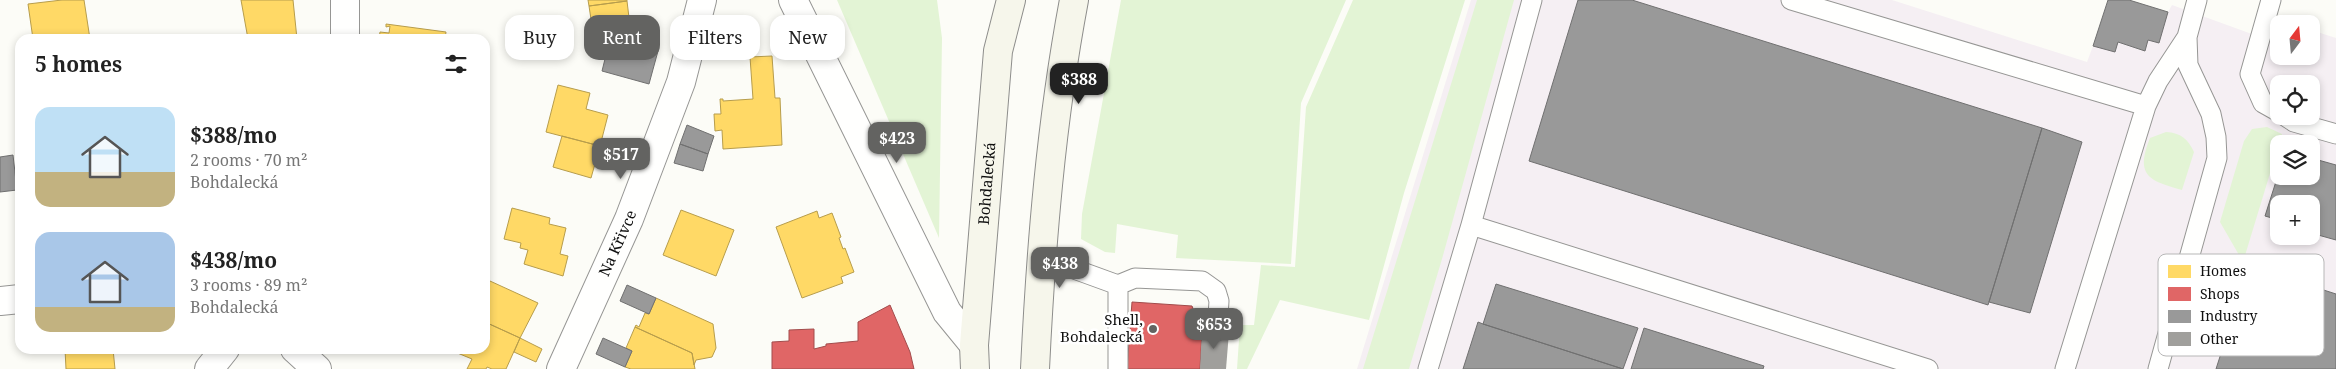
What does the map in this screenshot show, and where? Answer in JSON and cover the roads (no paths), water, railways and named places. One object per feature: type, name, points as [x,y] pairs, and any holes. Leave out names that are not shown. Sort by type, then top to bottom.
[{"type":"main road","name":"Bohdalecká","points":[[974,357],[998,51],[1011,0]]},
{"type":"main road","points":[[1035,369],[1041,257],[1052,142],[1074,0]]},
{"type":"street","points":[[345,0],[345,34]]},
{"type":"street","name":"Na Křivce","points":[[561,369],[632,210],[681,82],[702,0]]},
{"type":"street","points":[[793,0],[946,312],[974,357]]},
{"type":"street","points":[[0,301],[15,300]]},
{"type":"street","points":[[209,369],[221,354]]},
{"type":"street","points":[[300,354],[317,369]]},
{"type":"lane","points":[[1428,369],[1471,225],[1532,0]]},
{"type":"lane","points":[[1791,0],[2146,106]]},
{"type":"lane","points":[[2190,254],[2217,158],[2216,137],[2210,114],[2188,65],[2187,37],[2197,0]]},
{"type":"lane","points":[[2270,106],[2263,102],[2250,74],[2271,0]]},
{"type":"lane","points":[[2065,369],[2146,106],[2158,80],[2187,37]]},
{"type":"lane","points":[[2304,125],[2336,134]]},
{"type":"lane","points":[[1471,225],[1928,369]]},
{"type":"lane","points":[[1041,257],[1118,285],[1135,278],[1202,281],[1216,290],[1219,301],[1217,331]]},
{"type":"lane","points":[[1118,285],[1118,369]]},
{"type":"lane","points":[[2158,369],[2162,356]]},
{"type":"place","name":"Shell, Bohdalecká","points":[[1153,329]]}]
